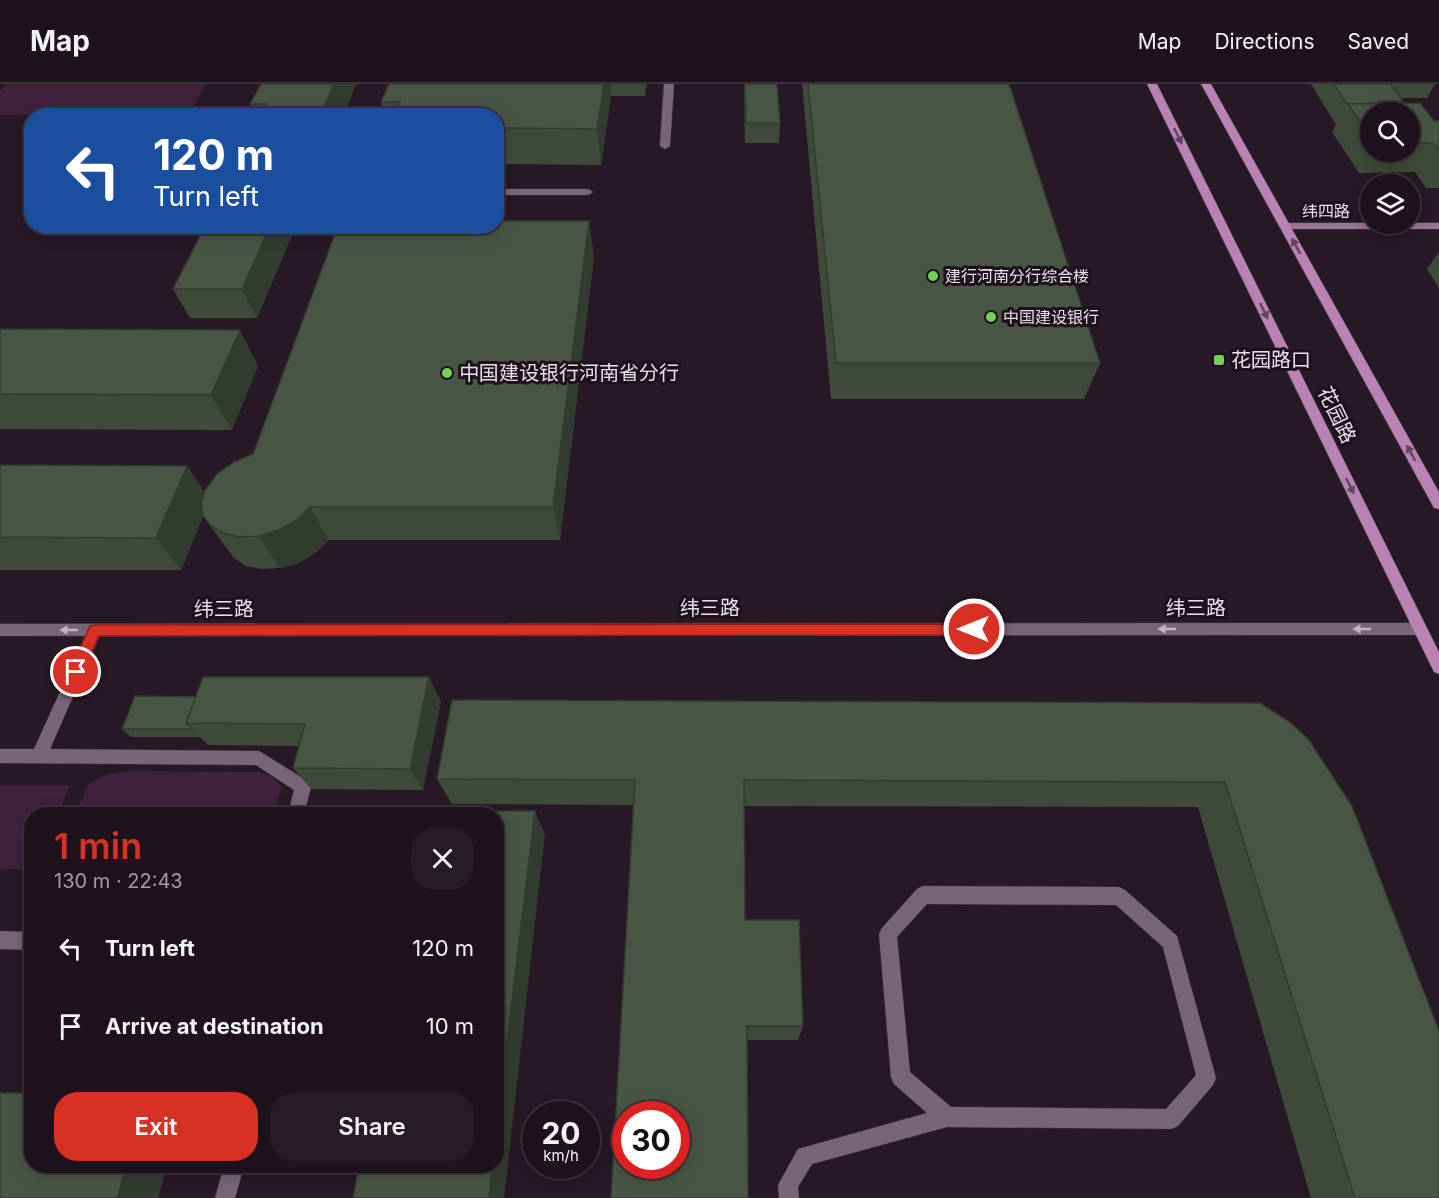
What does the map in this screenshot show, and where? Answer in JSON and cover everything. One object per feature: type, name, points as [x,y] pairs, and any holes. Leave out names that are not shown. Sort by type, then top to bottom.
[{"type":"main road","name":"花园路","points":[[1152,84],[1439,667]]},
{"type":"main road","points":[[1206,84],[1439,504]]},
{"type":"street","points":[[665,146],[669,84]]},
{"type":"street","points":[[504,192],[588,192]]},
{"type":"street","name":"纬四路","points":[[1284,226],[1439,226]]},
{"type":"street","name":"纬三路","points":[[0,630],[1420,629]]},
{"type":"street","points":[[39,756],[95,630]]},
{"type":"street","points":[[0,756],[259,758],[303,786],[298,807]]},
{"type":"street","points":[[789,1198],[788,1185],[805,1156],[947,1118],[1171,1119],[1206,1078],[1171,942],[1119,896],[923,895],[888,934],[901,1077],[947,1118]]},
{"type":"street","points":[[0,940],[24,940]]},
{"type":"street","points":[[225,1198],[232,1173]]},
{"type":"shaded area","points":[[6,84],[206,84],[193,108],[24,108],[24,115],[0,115],[0,91]]},
{"type":"shaded area","points":[[130,771],[259,772],[270,775],[282,786],[276,807],[79,807],[88,784],[109,774]]},
{"type":"shaded area","points":[[0,785],[70,785],[61,807],[24,807],[24,869],[0,869]]},
{"type":"building","points":[[261,84],[334,84],[324,108],[265,108],[267,104],[250,104]]},
{"type":"building","points":[[389,84],[604,84],[597,129],[504,128],[504,108],[398,108],[400,102],[381,102]]},
{"type":"building","points":[[745,84],[777,84],[780,123],[746,123]]},
{"type":"building","name":"建行河南分行综合楼","points":[[808,84],[1009,84],[1100,363],[836,363]]},
{"type":"building","points":[[1334,84],[1390,84],[1403,101],[1360,102],[1347,104]]},
{"type":"building","points":[[1420,103],[1434,121],[1439,121],[1439,150],[1433,143],[1420,143]]},
{"type":"building","points":[[1348,104],[1360,104],[1360,121]]},
{"type":"building","name":"中国建设银行河南省分行","points":[[504,221],[589,221],[553,507],[310,507],[297,520],[279,530],[259,536],[239,537],[223,533],[211,526],[203,515],[201,503],[205,490],[217,474],[234,462],[253,454],[335,234],[504,234]]},
{"type":"building","points":[[201,234],[266,234],[242,289],[173,289]]},
{"type":"building","points":[[0,329],[240,330],[211,395],[0,394]]},
{"type":"building","points":[[0,465],[187,466],[156,538],[0,537]]},
{"type":"building","points":[[203,677],[429,677],[410,769],[293,768],[305,724],[186,723]]},
{"type":"building","points":[[135,696],[196,697],[186,723],[192,729],[122,729]]},
{"type":"building","points":[[452,700],[1260,703],[1291,723],[1309,740],[1352,806],[1439,1031],[1439,1198],[1355,1198],[1225,782],[744,780],[745,920],[799,920],[803,1026],[747,1026],[748,1198],[611,1198],[612,1179],[690,1179],[690,1101],[617,1101],[635,780],[437,779]]},
{"type":"building","points":[[504,811],[535,811],[504,1065]]},
{"type":"building","points":[[0,1093],[24,1093],[24,1173],[125,1173],[117,1198],[0,1198]]},
{"type":"building","points":[[358,1173],[491,1173],[489,1198],[353,1198]]},
{"type":"place","name":"建行河南分行综合楼","points":[[933,276]]},
{"type":"place","name":"中国建设银行","points":[[991,317]]},
{"type":"place","name":"花园路口","points":[[1219,360]]},
{"type":"place","name":"中国建设银行河南省分行","points":[[447,373]]},
{"type":"route","points":[[76,672],[95,630],[974,629]]}]
